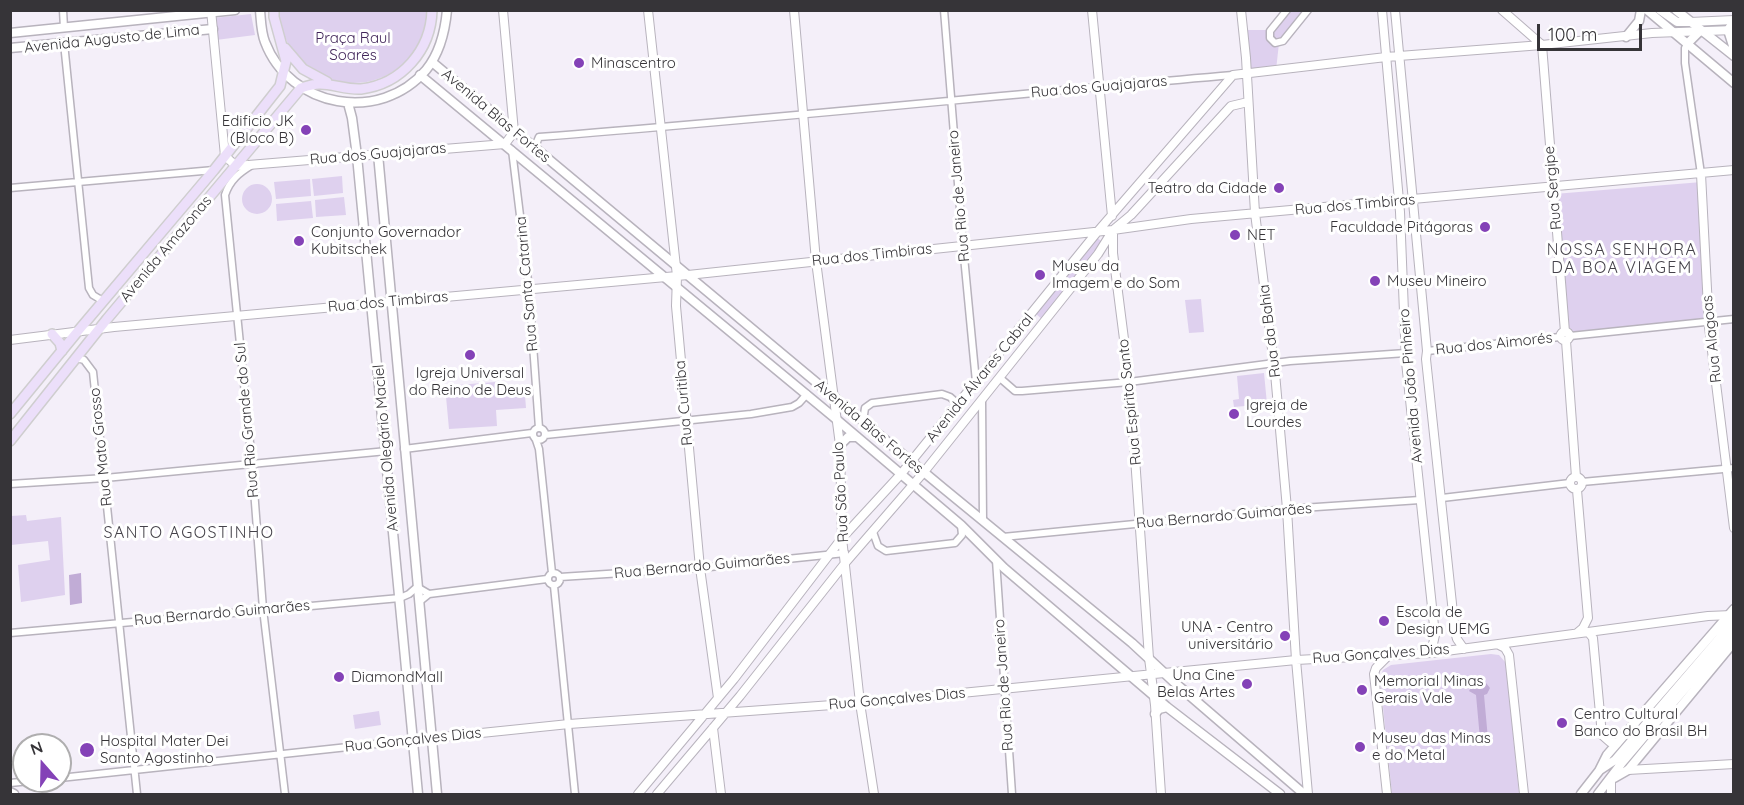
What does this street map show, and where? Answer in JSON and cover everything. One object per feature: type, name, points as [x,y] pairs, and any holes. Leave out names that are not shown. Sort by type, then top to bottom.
[{"type":"main road","name":"Avenida Augusto de Lima","points":[[10,33],[235,10]]},
{"type":"main road","points":[[260,10],[261,31],[265,42],[274,61],[284,73],[301,88],[316,96],[348,103],[369,103],[381,99],[397,92],[420,75],[432,62],[441,45],[448,11]]},
{"type":"main road","points":[[274,10],[286,61],[284,73]]},
{"type":"main road","points":[[301,88],[320,84],[360,89],[375,86],[404,71],[415,60],[426,42],[432,10]]},
{"type":"main road","points":[[1626,37],[1639,21],[1641,10]]},
{"type":"main road","points":[[1647,10],[1734,82]]},
{"type":"main road","points":[[1660,10],[1677,22],[1690,22]]},
{"type":"main road","points":[[1676,10],[1734,56]]},
{"type":"main road","points":[[1734,20],[1731,30],[1734,49]]},
{"type":"main road","name":"Avenida Augusto de Lima","points":[[10,48],[213,29]]},
{"type":"main road","points":[[1687,44],[1701,30]]},
{"type":"main road","points":[[281,41],[303,69],[338,86]]},
{"type":"main road","name":"Avenida Bias Fortes","points":[[432,62],[1149,658],[1306,795]]},
{"type":"main road","name":"Avenida Amazonas","points":[[10,414],[214,170],[280,86],[284,73]]},
{"type":"main road","name":"Avenida Bias Fortes","points":[[420,75],[807,394],[961,525],[996,560],[1000,572],[1132,677],[1167,708],[1280,795]]},
{"type":"main road","name":"Avenida Amazonas","points":[[10,441],[99,329],[301,88]]},
{"type":"main road","name":"Avenida Olegário Maciel","points":[[348,103],[357,156],[387,451],[418,795]]},
{"type":"main road","name":"Avenida Olegário Maciel","points":[[378,154],[437,795]]},
{"type":"main road","points":[[52,334],[60,342],[62,351]]},
{"type":"main road","points":[[840,445],[845,438],[857,437]]},
{"type":"main road","points":[[1581,795],[1599,771],[1607,754],[1732,620]]},
{"type":"main road","points":[[1599,771],[1615,760],[1732,620]]},
{"type":"main road","points":[[1598,795],[1732,620]]},
{"type":"main road","points":[[1611,779],[1628,770],[1734,642]]},
{"type":"main road","points":[[1155,714],[1159,709],[1167,708]]},
{"type":"main road","points":[[1611,779],[1615,760]]},
{"type":"street","points":[[63,10],[64,28]]},
{"type":"street","points":[[503,10],[514,132],[508,147]]},
{"type":"street","name":"Rua Curitiba","points":[[648,10],[677,276],[676,306],[685,421],[700,568],[718,696],[712,729],[721,795]]},
{"type":"street","name":"Rua São Paulo","points":[[794,10],[816,261],[840,445],[842,538],[860,703],[874,795]]},
{"type":"street","name":"Rua Rio de Janeiro","points":[[944,10],[976,382]]},
{"type":"street","name":"Rua Espírito Santo","points":[[1092,10],[1112,216],[1113,253],[1130,382],[1161,795]]},
{"type":"street","name":"Rua da Bahia","points":[[1241,10],[1255,213],[1274,363],[1287,509],[1306,795]]},
{"type":"street","points":[[1287,10],[1270,30],[1272,42],[1283,41],[1308,10]]},
{"type":"street","name":"Avenida João Pinheiro","points":[[1382,10],[1399,201],[1406,353],[1435,635],[1431,653]]},
{"type":"street","name":"Avenida João Pinheiro","points":[[1395,10],[1426,359],[1455,632],[1464,649]]},
{"type":"street","points":[[1502,10],[1542,45]]},
{"type":"street","points":[[212,12],[225,156],[236,166]]},
{"type":"street","points":[[1690,22],[1734,20]]},
{"type":"street","name":"Rua dos Guajajaras","points":[[534,148],[539,137],[1247,74],[1386,57],[1672,32],[1731,30]]},
{"type":"street","points":[[64,43],[80,182],[89,288],[93,295],[103,301]]},
{"type":"street","name":"Rua Alagoas","points":[[1687,44],[1685,63],[1701,174],[1709,322],[1730,469],[1734,528]]},
{"type":"street","name":"Rua Sergipe","points":[[1542,45],[1576,481]]},
{"type":"street","name":"Avenida Álvares Cabral","points":[[638,795],[734,679],[842,538],[912,462],[1098,231],[1233,75]]},
{"type":"street","name":"Avenida Álvares Cabral","points":[[657,795],[739,697],[846,562],[914,485],[1098,254],[1113,230],[1131,215],[1231,106],[1248,102]]},
{"type":"street","name":"Rua dos Guajajaras","points":[[236,166],[378,154],[508,147]]},
{"type":"street","name":"Rua Santa Catarina","points":[[508,147],[529,289],[539,448],[552,573]]},
{"type":"street","name":"Rua Rio Grande do Sul","points":[[253,165],[240,173],[228,185],[225,195],[252,463],[263,609],[285,795]]},
{"type":"street","points":[[10,188],[214,170]]},
{"type":"street","name":"Rua dos Timbiras","points":[[10,339],[688,275],[1113,230],[1191,219],[1734,170]]},
{"type":"street","name":"Rua dos Aimorés","points":[[1427,351],[1734,319]]},
{"type":"street","points":[[1000,378],[1015,391],[1022,391],[1130,382],[1274,363],[1406,353]]},
{"type":"street","name":"Rua Mato Grosso","points":[[77,358],[84,360],[93,372],[137,795]]},
{"type":"street","points":[[404,449],[521,435],[685,421],[792,407],[807,394]]},
{"type":"street","points":[[863,421],[866,408],[872,403],[942,394],[958,404]]},
{"type":"street","points":[[982,400],[983,520]]},
{"type":"street","points":[[10,484],[105,478],[387,451]]},
{"type":"street","points":[[1442,498],[1576,481],[1730,469]]},
{"type":"street","points":[[1576,481],[1572,488],[1577,490],[1588,618],[1594,627],[1602,631]]},
{"type":"street","name":"Rua Bernardo Guimarães","points":[[1003,537],[1287,509],[1420,500]]},
{"type":"street","points":[[873,532],[878,546],[886,551],[955,543],[962,535],[961,525]]},
{"type":"street","points":[[1020,552],[1021,542],[1028,536]]},
{"type":"street","name":"Rua Bernardo Guimarães","points":[[560,577],[700,568],[845,553]]},
{"type":"street","name":"Rua Rio de Janeiro","points":[[1000,572],[1004,689],[1012,795]]},
{"type":"street","points":[[418,603],[429,594],[547,579],[552,573],[560,577],[555,586],[575,795]]},
{"type":"street","points":[[547,579],[551,585],[555,586]]},
{"type":"street","points":[[417,587],[429,594]]},
{"type":"street","name":"Rua Bernardo Guimarães","points":[[10,633],[400,598],[417,587]]},
{"type":"street","name":"Rua Gonçalves Dias","points":[[72,777],[568,724],[860,703],[1296,660],[1431,653],[1707,616],[1732,620]]},
{"type":"street","points":[[1576,634],[1583,628],[1588,618]]},
{"type":"street","points":[[1589,633],[1593,638],[1602,735],[1610,742],[1617,743]]},
{"type":"street","points":[[1499,645],[1505,648],[1509,655],[1524,795]]},
{"type":"street","points":[[1387,795],[1374,674],[1376,668],[1388,656]]},
{"type":"street","points":[[718,696],[739,697]]},
{"type":"street","points":[[1628,770],[1734,764]]},
{"type":"street","points":[[1611,779],[1611,795]]},
{"type":"green space","name":"Praça Raul Soares","points":[[279,11],[427,11],[419,43],[402,65],[379,79],[353,83],[327,78],[304,65],[287,42]]},
{"type":"green space","points":[[1287,11],[1308,11],[1279,43],[1276,70],[1247,74],[1243,30],[1270,30]]},
{"type":"green space","points":[[251,14],[255,35],[216,40],[214,18]]},
{"type":"green space","points":[[342,176],[343,193],[314,196],[312,179]]},
{"type":"green space","points":[[310,179],[311,196],[276,199],[274,182]]},
{"type":"green space","points":[[1702,182],[1711,317],[1701,322],[1637,330],[1567,332],[1554,194]]},
{"type":"green space","points":[[257,184],[268,188],[272,199],[268,210],[257,214],[246,210],[242,199],[246,188]]},
{"type":"green space","points":[[344,197],[346,215],[316,217],[315,200]]},
{"type":"green space","points":[[311,201],[313,218],[277,221],[276,204]]},
{"type":"green space","points":[[1096,237],[1104,243],[1043,320],[1036,314]]},
{"type":"green space","points":[[1201,299],[1204,332],[1189,333],[1185,300]]},
{"type":"green space","points":[[1264,373],[1267,404],[1234,407],[1233,400],[1239,399],[1237,376]]},
{"type":"green space","points":[[495,382],[496,397],[525,395],[526,408],[496,410],[497,426],[449,429],[445,386]]},
{"type":"green space","points":[[26,515],[27,521],[61,517],[65,595],[21,602],[18,565],[50,560],[48,541],[11,545],[11,516]]},
{"type":"green space","points":[[1499,655],[1506,663],[1519,794],[1392,794],[1380,678],[1383,670],[1391,665]]},
{"type":"green space","points":[[379,711],[381,725],[355,729],[353,715]]},
{"type":"shaded area","points":[[81,573],[82,603],[70,605],[69,575]]},
{"type":"shaded area","points":[[1479,680],[1490,688],[1484,695],[1488,739],[1480,739],[1476,695],[1469,691]]},
{"type":"place","name":"Minascentro","points":[[579,63]]},
{"type":"place","name":"Edificio JK (Bloco B)","points":[[306,130]]},
{"type":"place","name":"Teatro da Cidade","points":[[1279,188]]},
{"type":"place","name":"Faculdade Pitágoras","points":[[1485,227]]},
{"type":"place","name":"NET","points":[[1235,235]]},
{"type":"place","name":"Conjunto Governador Kubitschek","points":[[299,241]]},
{"type":"place","name":"Museu da Imagem e do Som","points":[[1040,275]]},
{"type":"place","name":"Museu Mineiro","points":[[1375,281]]},
{"type":"place","name":"Igreja Universal do Reino de Deus","points":[[470,355]]},
{"type":"place","name":"Igreja de Lourdes","points":[[1234,414]]},
{"type":"place","name":"Escola de Design UEMG","points":[[1384,621]]},
{"type":"place","name":"UNA - Centro universitário","points":[[1285,636]]},
{"type":"place","name":"DiamondMall","points":[[339,677]]},
{"type":"place","name":"Una Cine Belas Artes","points":[[1247,684]]},
{"type":"place","name":"Memorial Minas Gerais Vale","points":[[1362,690]]},
{"type":"place","name":"Centro Cultural Banco do Brasil BH","points":[[1562,723]]},
{"type":"place","name":"Museu das Minas e do Metal","points":[[1360,747]]},
{"type":"place","name":"Hospital Mater Dei Santo Agostinho","points":[[87,750]]},
{"type":"district","name":"NOSSA SENHORA DA BOA VIAGEM","points":[[1622,259]]},
{"type":"district","name":"SANTO AGOSTINHO","points":[[189,533]]}]
